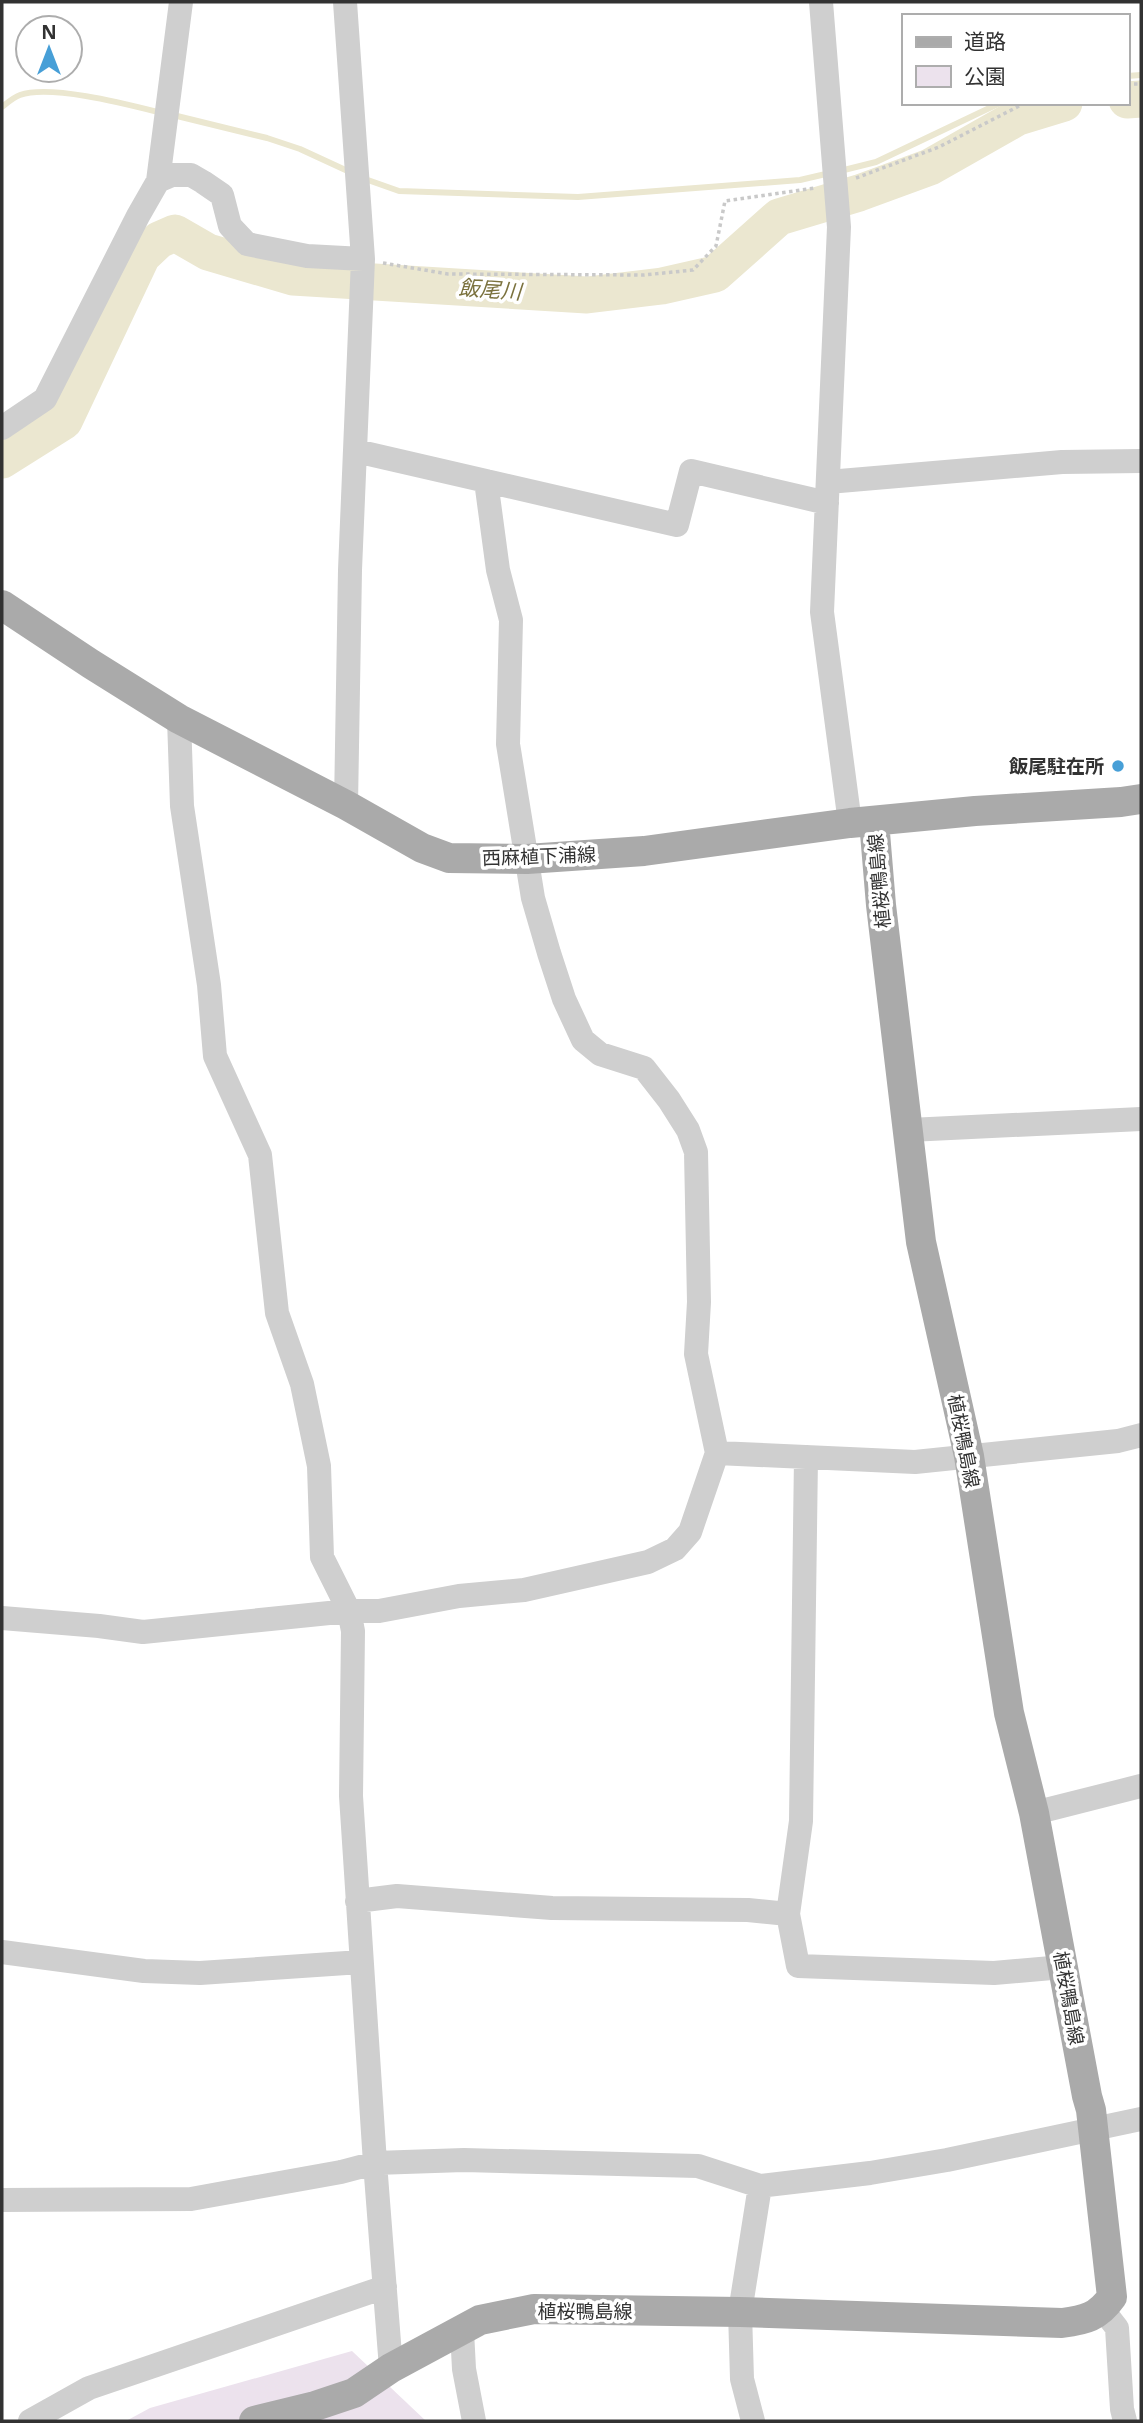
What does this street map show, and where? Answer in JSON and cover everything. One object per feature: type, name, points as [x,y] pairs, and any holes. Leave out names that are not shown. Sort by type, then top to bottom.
[{"type":"main road","name":"西麻植下浦線","points":[[2,605],[179,719],[346,805],[422,848],[449,858],[527,859],[644,851],[862,822],[1141,799]]},
{"type":"main road","name":"植桜鴨島線","points":[[254,2421],[354,2393],[391,2368],[480,2320],[534,2309],[740,2312],[1062,2323],[1093,2318],[1112,2297],[1094,2128],[1034,1813],[1009,1713],[969,1456],[921,1242],[881,905],[862,822]]},
{"type":"street","points":[[2,428],[45,399],[158,181],[181,2]]},
{"type":"street","points":[[345,2],[363,259],[350,570],[346,805]]},
{"type":"street","points":[[821,2],[839,227],[822,612],[862,822]]},
{"type":"street","points":[[158,181],[172,175],[191,175],[204,182],[222,195],[230,226],[247,244],[307,256],[363,259]]},
{"type":"street","points":[[356,451],[677,525],[691,471],[827,492],[1062,462],[1141,461]]},
{"type":"street","points":[[2,1618],[99,1626],[143,1633],[349,1611],[379,1611],[459,1596],[523,1590],[648,1562],[675,1549],[690,1532],[717,1453],[696,1354],[699,1301],[696,1152],[688,1130],[644,1068],[600,1054],[583,1040],[564,999],[533,898],[508,744],[511,620],[498,570],[486,481]]},
{"type":"street","points":[[179,719],[182,806],[209,985],[215,1056],[260,1156],[277,1313],[302,1384],[319,1466],[322,1557],[349,1611],[353,1631],[351,1796],[391,2368]]},
{"type":"street","points":[[909,1130],[1141,1119]]},
{"type":"street","points":[[717,1453],[915,1462],[1118,1441],[1141,1435]]},
{"type":"street","points":[[806,1457],[801,1821],[788,1914],[797,1966],[993,1973],[1063,1968]]},
{"type":"street","points":[[1034,1813],[1141,1786]]},
{"type":"street","points":[[357,1902],[397,1896],[552,1908],[748,1910],[788,1914]]},
{"type":"street","points":[[2,1952],[144,1972],[200,1973],[361,1962]]},
{"type":"street","points":[[2,2200],[191,2199],[341,2172],[375,2163],[464,2160],[698,2166],[761,2186],[909,2166],[1141,2119]]},
{"type":"street","points":[[753,2421],[742,2379],[740,2312],[761,2186]]},
{"type":"street","points":[[30,2421],[89,2388],[385,2287]]},
{"type":"street","points":[[1103,2310],[1116,2328],[1125,2421]]},
{"type":"street","points":[[462,2331],[464,2369],[474,2421]]},
{"type":"path","points":[[363,259],[448,274],[644,275],[693,271],[716,246],[725,201],[835,177],[939,146],[1020,105]]},
{"type":"green space","points":[[352,2351],[426,2421],[126,2421],[150,2408]]},
{"type":"waterway","points":[[1129,76],[1141,75]]},
{"type":"waterway","points":[[2,107],[20,95],[51,92],[91,97],[162,113]]},
{"type":"waterway","name":"飯尾川","points":[[1129,100],[1141,99]]},
{"type":"waterway","points":[[840,171],[876,162],[996,105]]},
{"type":"waterway","name":"飯尾川","points":[[2,460],[64,421],[142,256],[159,240],[175,233],[208,252],[293,277],[587,295],[662,286],[715,274],[779,217],[859,193],[930,167],[1018,117],[1057,105]]},
{"type":"waterway","points":[[173,115],[267,138],[300,149],[352,173]]},
{"type":"waterway","points":[[365,179],[399,191],[578,197],[800,180],[830,173]]},
{"type":"place","name":"飯尾駐在所","points":[[1118,766]]}]
